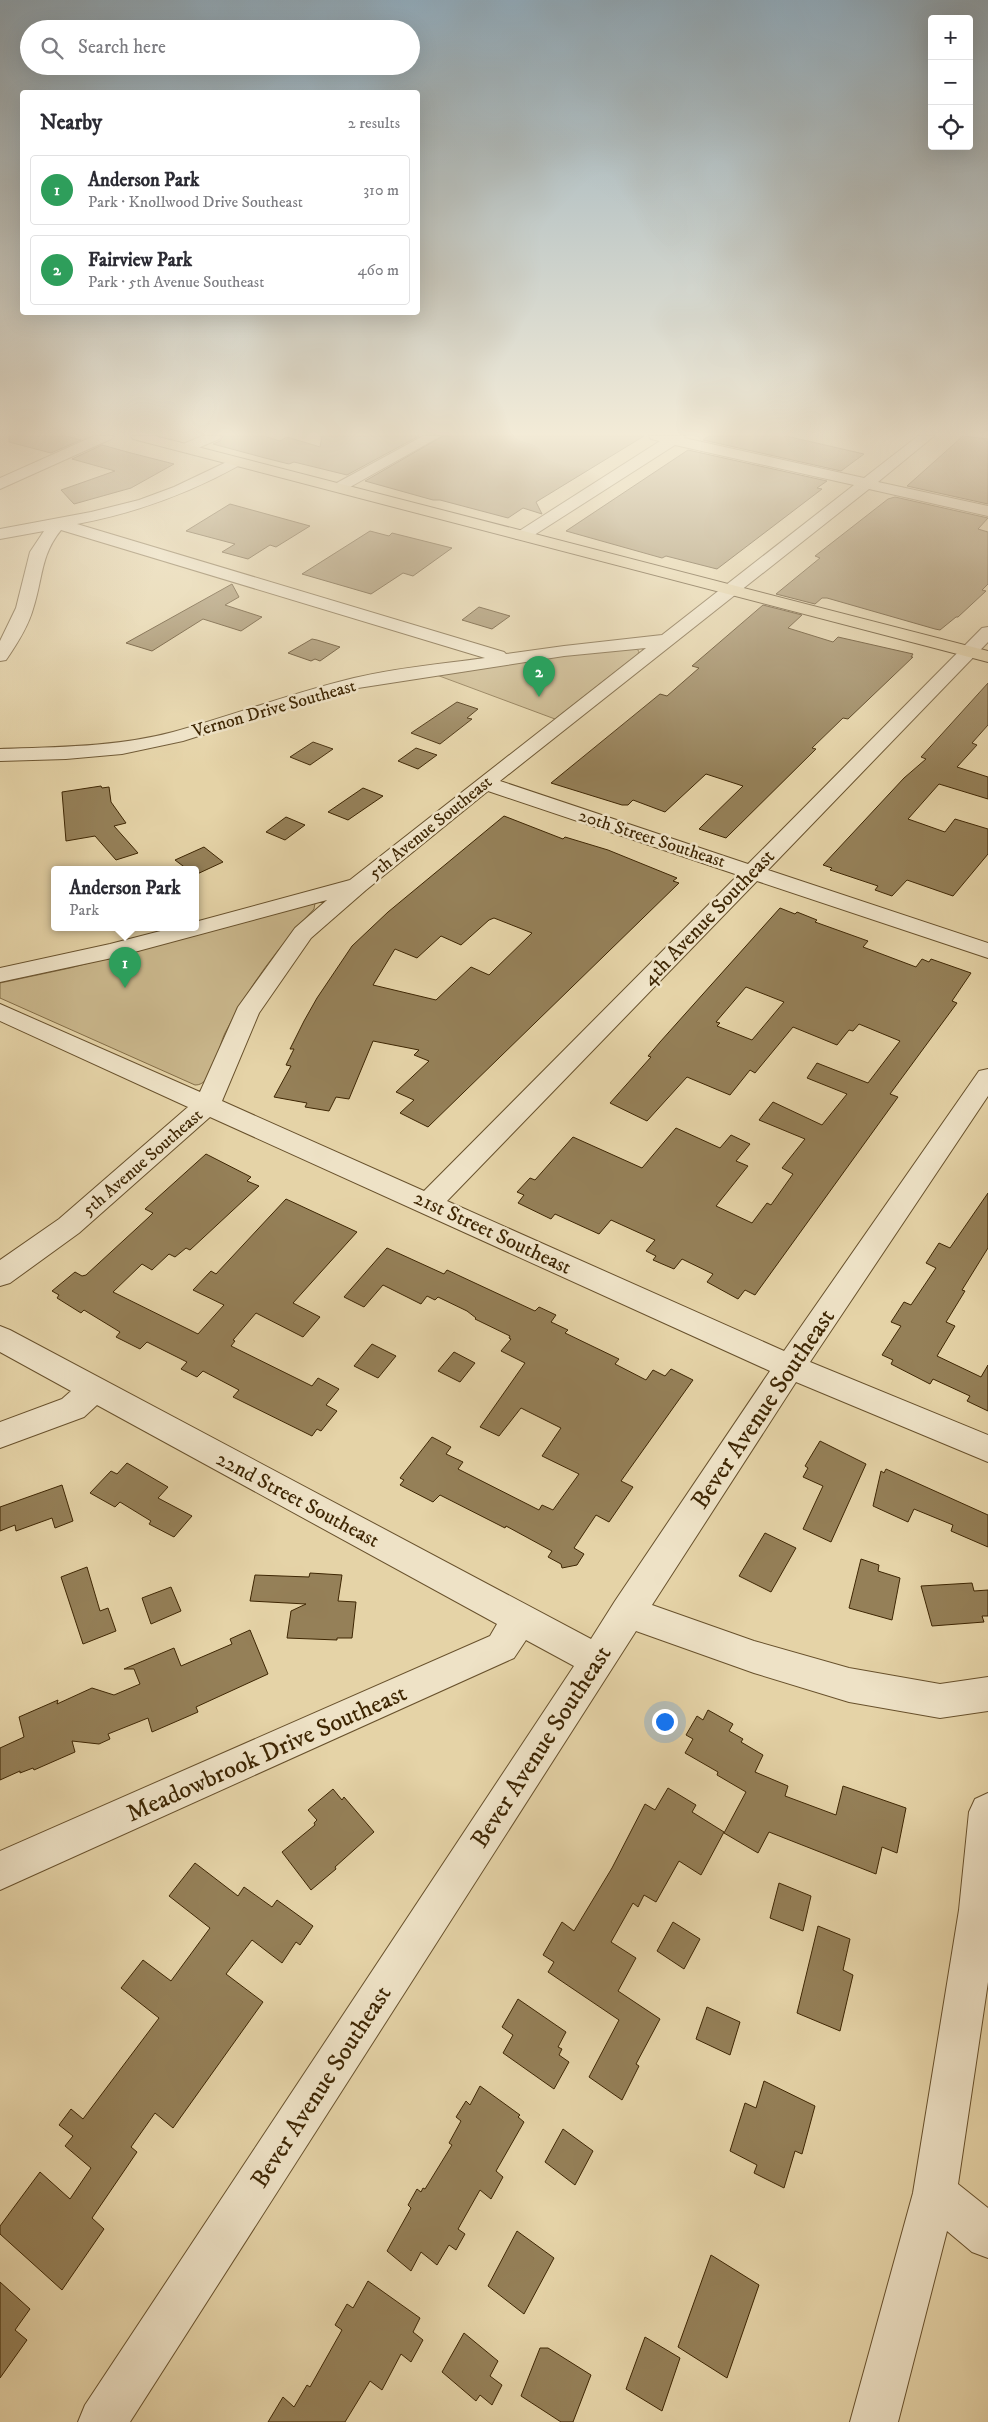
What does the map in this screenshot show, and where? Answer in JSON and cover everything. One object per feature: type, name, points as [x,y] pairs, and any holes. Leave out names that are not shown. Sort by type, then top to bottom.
[{"type":"main road","points":[[572,549],[978,655]]},
{"type":"street","points":[[0,656],[27,603],[33,563],[40,549]]},
{"type":"street","points":[[141,549],[506,659]]},
{"type":"street","name":"5th Avenue Southeast","points":[[0,1275],[69,1226],[208,1104],[247,1012],[304,933],[358,885],[783,549]]},
{"type":"street","name":"4th Avenue Southeast","points":[[429,1203],[752,871],[978,655],[988,632]]},
{"type":"street","name":"Vernon Drive Southeast","points":[[0,755],[66,753],[122,748],[176,737],[299,698],[357,683],[506,659],[619,644],[666,640]]},
{"type":"street","name":"20th Street Southeast","points":[[486,783],[988,951]]},
{"type":"street","points":[[199,927],[358,885]]},
{"type":"street","points":[[0,975],[112,950],[184,931]]},
{"type":"street","name":"21st Street Southeast","points":[[0,1012],[789,1366],[988,1449]]},
{"type":"street","name":"Bever Avenue Southeast","points":[[102,2422],[627,1612],[789,1366],[988,1077]]},
{"type":"street","name":"22nd Street Southeast","points":[[0,1338],[596,1660]]},
{"type":"street","points":[[0,1434],[72,1408],[94,1388]]},
{"type":"street","points":[[627,1612],[754,1657],[849,1685],[940,1701],[988,1694]]},
{"type":"street","name":"Meadowbrook Drive Southeast","points":[[0,1871],[502,1646],[521,1619]]},
{"type":"street","points":[[874,2422],[935,2194],[979,1910],[988,1812]]},
{"type":"street","points":[[935,2194],[988,2236]]},
{"type":"shaded area","points":[[633,647],[639,651],[638,654],[555,719],[434,674],[531,659]]},
{"type":"shaded area","points":[[315,903],[314,909],[288,938],[254,983],[225,1033],[211,1073],[201,1084],[195,1085],[0,998],[0,983],[70,968]]},
{"type":"building","points":[[227,549],[264,549],[248,559],[222,552]]},
{"type":"building","points":[[341,549],[451,549],[413,576],[403,573],[371,594],[302,574]]},
{"type":"building","points":[[630,549],[743,549],[717,569],[666,556],[662,558]]},
{"type":"building","points":[[824,549],[988,549],[988,584],[982,590],[986,591],[958,617],[940,630],[827,598],[822,598],[815,604],[776,594],[820,558],[815,556]]},
{"type":"building","points":[[232,584],[239,597],[225,605],[262,617],[241,631],[203,619],[152,651],[126,643]]},
{"type":"building","points":[[763,605],[802,615],[788,628],[833,642],[838,637],[913,654],[911,657],[913,657],[848,719],[843,718],[812,748],[816,749],[726,838],[699,829],[743,786],[706,774],[665,812],[633,800],[628,805],[622,805],[551,783],[660,694],[667,696],[699,668],[692,666]]},
{"type":"building","points":[[479,607],[510,616],[492,629],[462,620]]},
{"type":"building","points":[[312,639],[340,647],[320,661],[315,659],[311,661],[288,653]]},
{"type":"building","points":[[988,683],[988,725],[972,743],[977,745],[957,767],[988,777],[988,799],[939,784],[908,819],[945,832],[955,819],[988,829],[988,854],[953,896],[907,880],[892,896],[875,890],[878,886],[830,870],[832,868],[823,865],[904,778],[926,759],[921,757]]},
{"type":"building","points":[[457,702],[478,709],[467,718],[472,719],[440,744],[411,733]]},
{"type":"building","points":[[313,742],[333,749],[310,765],[290,757]]},
{"type":"building","points":[[416,748],[437,755],[418,769],[398,761]]},
{"type":"building","points":[[101,786],[102,788],[109,787],[111,802],[126,823],[114,826],[138,853],[116,860],[95,836],[66,841],[62,792]]},
{"type":"building","points":[[363,788],[383,796],[348,820],[328,812]]},
{"type":"building","points":[[504,816],[563,839],[565,837],[608,850],[677,878],[673,881],[679,883],[428,1127],[400,1113],[414,1100],[396,1092],[429,1061],[414,1055],[419,1050],[373,1041],[349,1099],[336,1097],[329,1111],[305,1107],[307,1103],[274,1097],[291,1066],[286,1065],[294,1049],[290,1049],[317,998],[352,946],[388,912]],"holes":[[[494,918],[532,933],[489,975],[471,967],[436,1000],[373,985],[395,949],[417,958],[441,936],[461,945],[489,920]]]},
{"type":"building","points":[[286,817],[305,825],[285,840],[266,832]]},
{"type":"building","points":[[204,847],[223,862],[199,873],[199,866],[183,866],[175,860]]},
{"type":"building","points":[[780,908],[795,914],[797,912],[817,920],[815,922],[868,941],[863,947],[916,967],[922,959],[929,962],[931,959],[971,973],[952,1001],[957,1003],[890,1094],[898,1097],[755,1295],[745,1290],[738,1299],[707,1282],[713,1274],[682,1259],[674,1269],[653,1260],[656,1256],[646,1251],[655,1240],[611,1220],[599,1234],[555,1214],[551,1219],[518,1203],[524,1195],[517,1192],[530,1178],[535,1180],[573,1137],[642,1168],[676,1128],[720,1148],[731,1135],[750,1144],[736,1161],[748,1166],[716,1206],[752,1223],[767,1203],[771,1205],[793,1174],[782,1168],[805,1139],[759,1120],[773,1102],[822,1125],[847,1094],[807,1078],[817,1063],[868,1083],[900,1041],[859,1024],[853,1031],[849,1030],[837,1045],[793,1027],[755,1073],[750,1070],[730,1095],[687,1077],[647,1121],[610,1103],[651,1057],[648,1056]],"holes":[[[746,987],[784,1002],[752,1040],[717,1026],[720,1023],[716,1022]]]},
{"type":"building","points":[[206,1154],[251,1177],[247,1181],[259,1186],[190,1250],[186,1248],[175,1257],[169,1254],[152,1270],[142,1264],[113,1292],[198,1334],[224,1305],[193,1290],[211,1271],[216,1274],[286,1199],[357,1232],[293,1303],[320,1317],[303,1337],[256,1313],[233,1340],[235,1341],[231,1346],[312,1386],[318,1378],[339,1389],[326,1405],[337,1411],[321,1431],[317,1429],[312,1436],[233,1397],[239,1390],[203,1371],[197,1377],[181,1369],[187,1362],[147,1342],[140,1349],[116,1337],[120,1332],[84,1310],[81,1313],[57,1298],[59,1295],[52,1291],[75,1272],[82,1276],[86,1275],[153,1213],[145,1209]]},
{"type":"building","points":[[988,1193],[988,1248],[962,1290],[965,1291],[946,1322],[955,1326],[937,1356],[981,1377],[988,1365],[988,1411],[967,1401],[970,1396],[933,1379],[930,1384],[891,1364],[893,1360],[882,1355],[901,1326],[891,1322],[904,1302],[911,1305],[936,1268],[926,1263],[939,1243],[950,1248]]},
{"type":"building","points":[[387,1248],[444,1274],[447,1270],[535,1311],[539,1307],[556,1315],[551,1322],[568,1330],[565,1333],[619,1359],[615,1364],[646,1380],[653,1370],[665,1376],[671,1369],[693,1380],[621,1481],[633,1487],[609,1522],[596,1515],[574,1548],[584,1554],[577,1565],[562,1568],[561,1564],[548,1557],[552,1551],[506,1526],[505,1528],[440,1495],[433,1502],[400,1485],[404,1480],[400,1478],[432,1437],[451,1447],[446,1454],[463,1462],[458,1469],[539,1510],[542,1505],[553,1510],[579,1474],[542,1456],[561,1428],[521,1408],[499,1436],[480,1427],[525,1363],[501,1351],[511,1339],[509,1338],[510,1336],[475,1319],[467,1311],[438,1297],[435,1300],[427,1296],[421,1304],[383,1285],[364,1307],[344,1297]]},
{"type":"building","points":[[372,1344],[396,1356],[378,1378],[354,1366]]},
{"type":"building","points":[[454,1352],[475,1363],[460,1382],[438,1371]]},
{"type":"building","points":[[820,1441],[866,1464],[831,1542],[803,1529],[823,1486],[803,1477],[808,1468],[805,1466]]},
{"type":"building","points":[[127,1463],[168,1487],[158,1498],[192,1516],[174,1537],[149,1524],[151,1521],[120,1502],[115,1507],[90,1493],[111,1471],[117,1474]]},
{"type":"building","points":[[886,1469],[988,1515],[988,1547],[951,1531],[953,1525],[914,1509],[908,1522],[873,1506],[881,1471],[884,1473]]},
{"type":"building","points":[[62,1485],[73,1521],[55,1528],[52,1518],[16,1531],[15,1525],[0,1531],[0,1507]]},
{"type":"building","points":[[765,1533],[796,1548],[771,1592],[739,1576]]},
{"type":"building","points":[[861,1559],[879,1565],[878,1571],[900,1578],[892,1620],[849,1608]]},
{"type":"building","points":[[87,1567],[100,1611],[108,1608],[116,1631],[83,1644],[61,1577]]},
{"type":"building","points":[[310,1573],[342,1575],[338,1601],[356,1602],[352,1638],[337,1638],[337,1640],[287,1638],[291,1611],[306,1604],[250,1601],[255,1575],[309,1577]]},
{"type":"building","points":[[972,1583],[974,1591],[988,1590],[988,1616],[982,1616],[984,1622],[932,1626],[921,1586]]},
{"type":"building","points":[[171,1587],[181,1611],[151,1624],[142,1598]]},
{"type":"building","points":[[250,1630],[268,1674],[196,1707],[198,1712],[152,1732],[148,1718],[108,1734],[110,1739],[99,1744],[72,1741],[75,1752],[34,1770],[33,1768],[20,1773],[20,1771],[0,1780],[0,1748],[24,1737],[19,1717],[58,1700],[57,1704],[92,1688],[114,1695],[140,1684],[134,1669],[124,1669],[174,1648],[181,1666],[232,1644],[230,1639]]},
{"type":"building","points":[[708,1710],[733,1724],[729,1731],[743,1739],[741,1742],[763,1755],[755,1772],[788,1786],[785,1796],[836,1815],[843,1786],[906,1808],[897,1853],[882,1847],[876,1874],[769,1832],[758,1853],[724,1833],[746,1792],[717,1775],[718,1772],[685,1753],[693,1739],[686,1735],[697,1716],[703,1720]]},
{"type":"building","points":[[668,1788],[696,1805],[692,1812],[724,1832],[701,1875],[679,1861],[656,1902],[644,1895],[638,1907],[633,1903],[611,1942],[636,1958],[618,1991],[660,2019],[636,2064],[639,2066],[622,2100],[589,2077],[619,2020],[548,1972],[554,1962],[543,1955],[562,1922],[574,1931],[612,1868],[645,1804],[655,1810]]},
{"type":"building","points":[[333,1789],[342,1800],[344,1797],[374,1832],[311,1890],[282,1852],[315,1825],[314,1823],[317,1820],[308,1810]]},
{"type":"building","points":[[195,1863],[238,1896],[244,1887],[272,1907],[277,1900],[313,1926],[300,1945],[296,1942],[282,1963],[252,1940],[226,1974],[263,2002],[173,2128],[155,2113],[131,2147],[137,2152],[92,2218],[104,2229],[62,2290],[0,2234],[0,2226],[40,2172],[70,2199],[91,2168],[65,2146],[73,2136],[59,2125],[71,2109],[83,2119],[159,2018],[121,1988],[143,1960],[171,1981],[210,1928],[169,1896]]},
{"type":"building","points":[[779,1883],[811,1896],[803,1931],[770,1918]]},
{"type":"building","points":[[673,1922],[700,1939],[684,1969],[657,1951]]},
{"type":"building","points":[[818,1926],[850,1939],[843,1970],[853,1975],[840,2031],[797,2013]]},
{"type":"building","points":[[518,1999],[566,2032],[558,2047],[562,2049],[559,2055],[569,2062],[554,2089],[503,2053],[513,2035],[502,2027]]},
{"type":"building","points":[[707,2007],[740,2022],[730,2055],[696,2039]]},
{"type":"building","points":[[764,2081],[815,2106],[802,2154],[795,2151],[784,2188],[754,2173],[757,2165],[730,2151],[745,2103],[756,2108]]},
{"type":"building","points":[[480,2086],[520,2115],[518,2117],[524,2122],[496,2171],[503,2177],[491,2199],[480,2190],[458,2229],[465,2234],[456,2250],[449,2245],[437,2265],[421,2252],[411,2271],[387,2251],[411,2208],[408,2205],[417,2189],[421,2192],[423,2188],[425,2189],[452,2145],[449,2143],[461,2121],[456,2117],[466,2101],[470,2105]]},
{"type":"building","points":[[563,2129],[593,2151],[575,2185],[545,2162]]},
{"type":"building","points":[[517,2231],[554,2258],[524,2314],[488,2286]]},
{"type":"building","points":[[711,2255],[759,2285],[727,2378],[678,2347]]},
{"type":"building","points":[[368,2281],[420,2318],[413,2332],[423,2340],[411,2362],[401,2354],[382,2390],[370,2381],[345,2422],[268,2422],[283,2397],[294,2407],[307,2385],[310,2387],[342,2330],[335,2325],[347,2304],[353,2308]]},
{"type":"building","points":[[0,2282],[30,2309],[15,2330],[27,2340],[0,2378]]},
{"type":"building","points":[[464,2333],[498,2361],[490,2376],[502,2385],[492,2405],[480,2395],[476,2401],[442,2372]]},
{"type":"building","points":[[645,2337],[680,2358],[662,2411],[626,2389]]},
{"type":"building","points":[[540,2348],[548,2348],[591,2375],[573,2422],[561,2422],[521,2396]]},
{"type":"place","name":"Fairview Park","points":[[539,697]]},
{"type":"place","name":"Anderson Park","points":[[125,988]]}]
